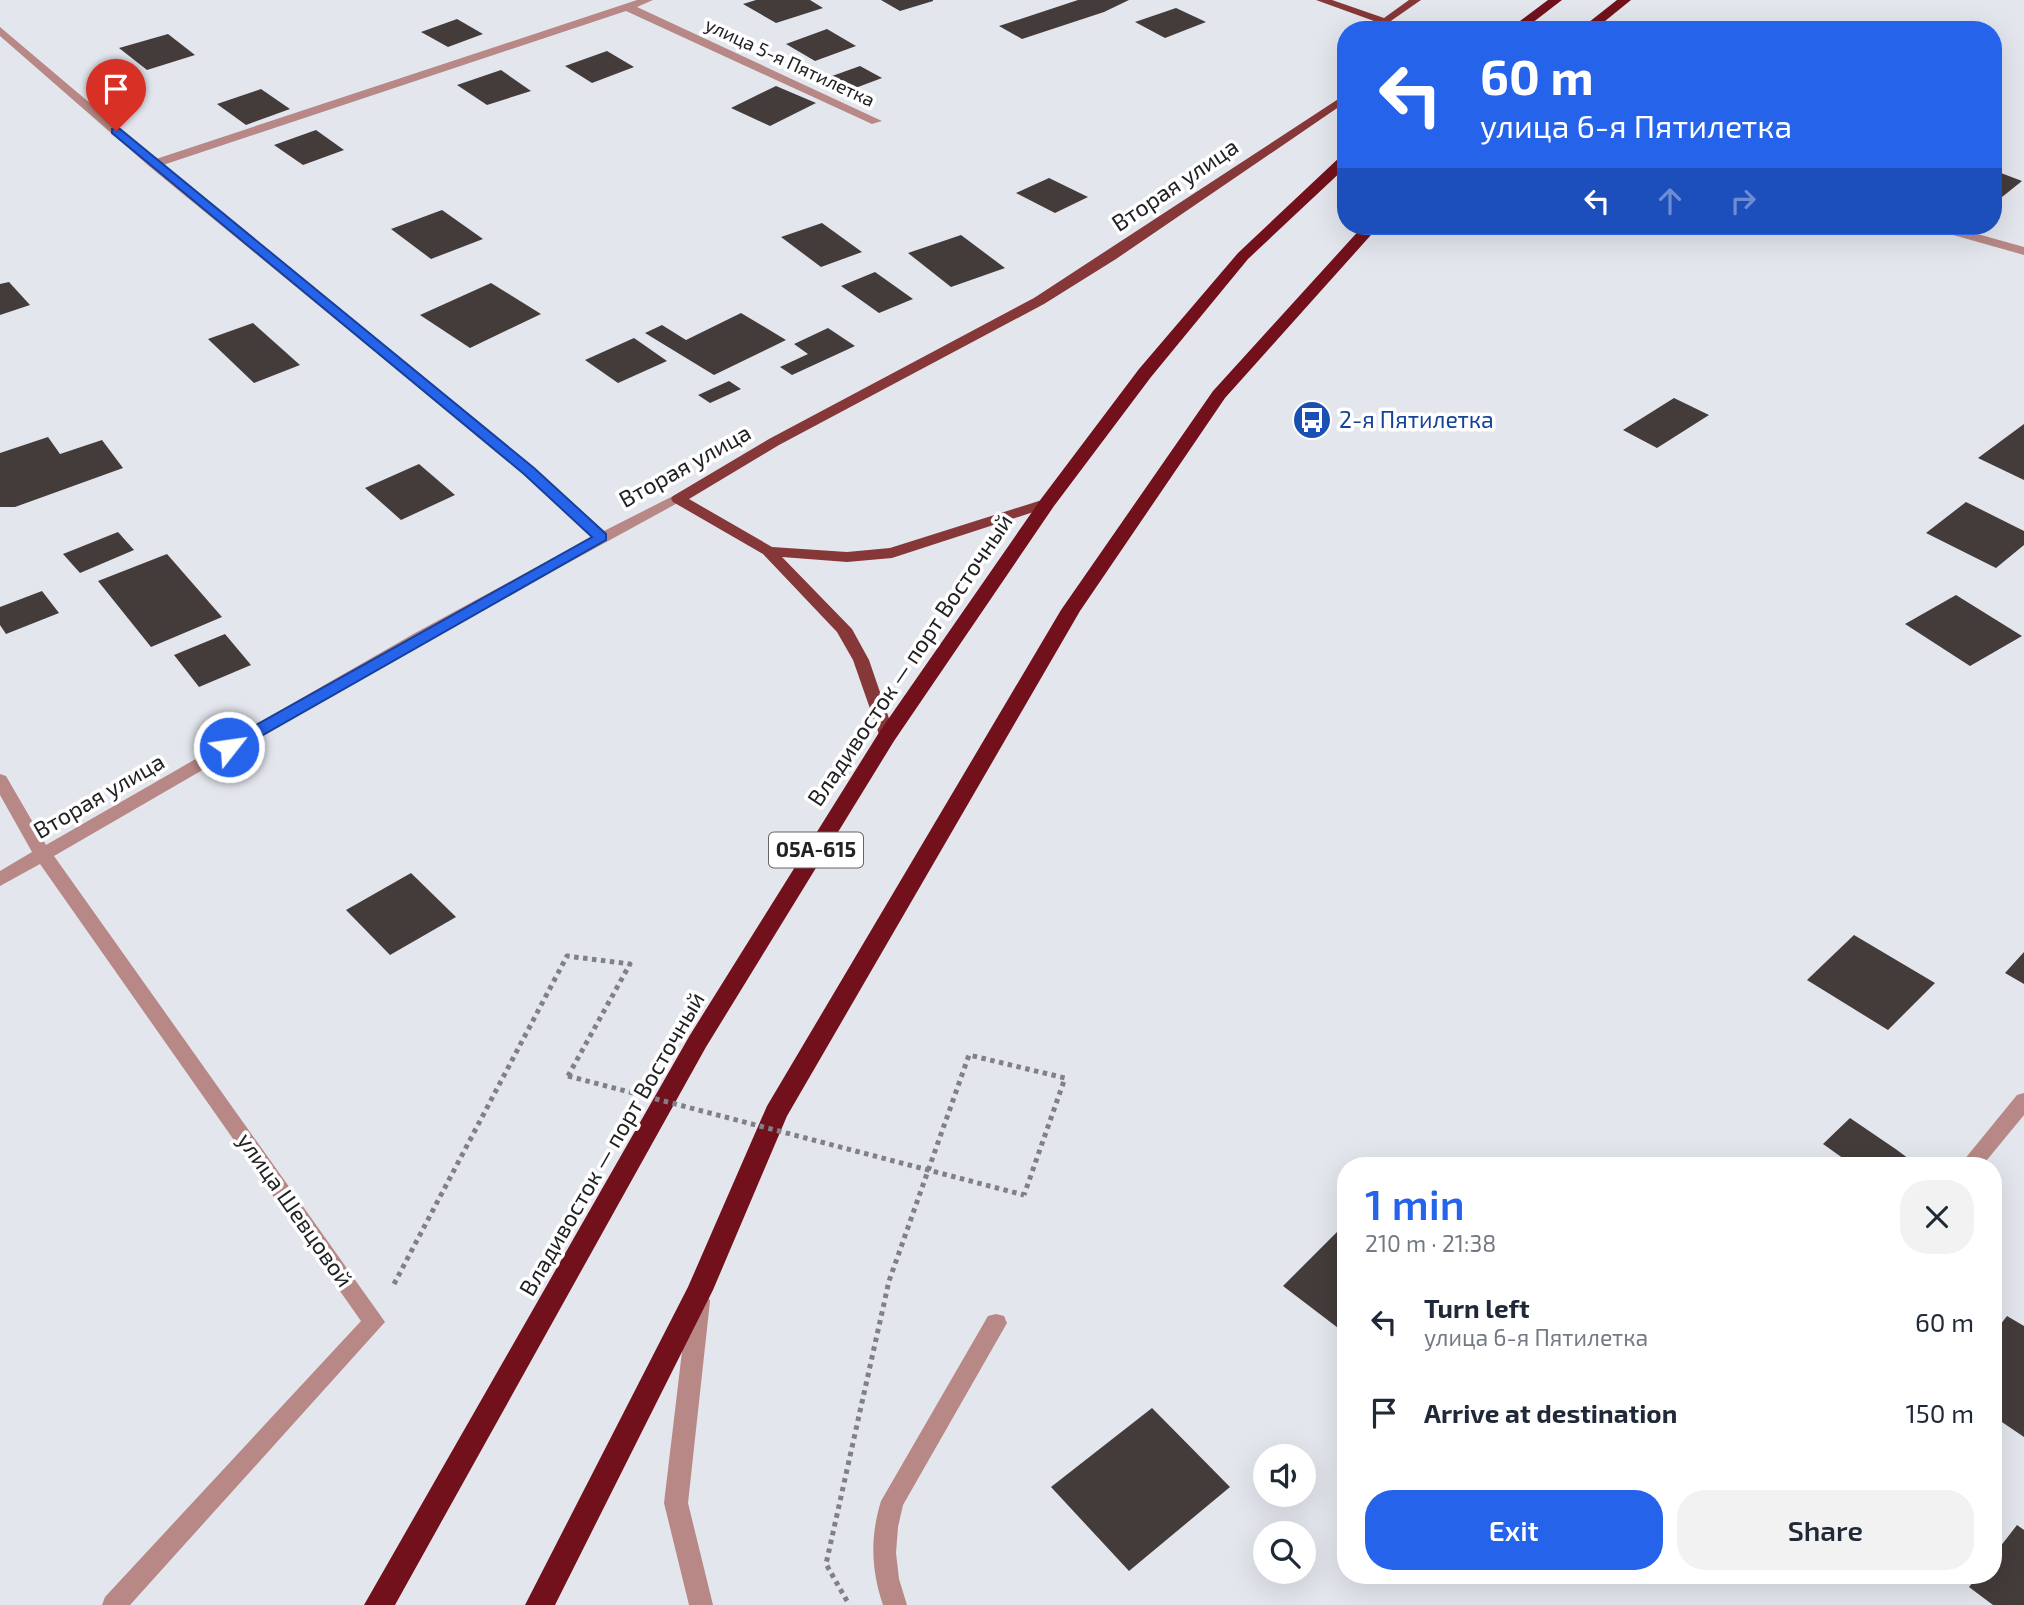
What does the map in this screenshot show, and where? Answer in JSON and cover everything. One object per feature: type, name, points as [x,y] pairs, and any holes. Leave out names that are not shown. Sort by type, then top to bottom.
[{"type":"highway","points":[[1527,21],[1556,0]]},
{"type":"highway","points":[[1597,21],[1625,0]]},
{"type":"highway","name":"Владивосток — порт Восточный","points":[[379,1605],[698,1041],[887,736],[1046,503],[1145,373],[1243,256],[1337,167]]},
{"type":"highway","points":[[540,1605],[700,1290],[776,1113],[1071,610],[1219,395],[1363,235]]},
{"type":"main road","points":[[1321,0],[1373,21]]},
{"type":"main road","points":[[1391,21],[1416,0]]},
{"type":"main road","name":"Вторая улица","points":[[678,499],[774,442],[1039,301],[1111,256],[1337,103]]},
{"type":"main road","points":[[678,499],[768,551],[844,629],[861,660],[887,736]]},
{"type":"main road","points":[[768,551],[847,557],[892,553],[1046,503]]},
{"type":"street","name":"улица 5-я Пятилетка","points":[[612,0],[876,121]]},
{"type":"street","points":[[154,164],[648,0]]},
{"type":"street","points":[[0,30],[154,164],[529,471],[601,537]]},
{"type":"street","points":[[1968,235],[2024,251]]},
{"type":"street","name":"Вторая улица","points":[[0,879],[601,537],[678,499]]},
{"type":"street","name":"улица Шевцовой","points":[[0,780],[43,855],[374,1322]]},
{"type":"street","points":[[1977,1157],[2024,1101]]},
{"type":"street","points":[[700,1290],[676,1503],[701,1605]]},
{"type":"street","points":[[114,1605],[374,1322]]},
{"type":"street","points":[[895,1605],[885,1574],[883,1556],[887,1516],[893,1501],[996,1323]]},
{"type":"path","points":[[374,1322],[567,956],[630,964],[568,1076],[1024,1195],[1065,1078],[969,1055],[889,1280],[826,1564],[850,1605]]},
{"type":"building","points":[[756,0],[810,0],[823,8],[776,23],[743,4]]},
{"type":"building","points":[[881,0],[933,0],[933,1],[900,11]]},
{"type":"building","points":[[1078,0],[1129,0],[1104,12],[1022,39],[999,26]]},
{"type":"building","points":[[1176,8],[1206,22],[1165,38],[1135,22]]},
{"type":"building","points":[[457,19],[483,34],[448,47],[421,32]]},
{"type":"building","points":[[827,29],[856,46],[815,61],[786,44]]},
{"type":"building","points":[[168,34],[195,55],[147,70],[119,48]]},
{"type":"building","points":[[607,51],[634,67],[592,83],[565,66]]},
{"type":"building","points":[[860,66],[882,78],[842,93],[821,80]]},
{"type":"building","points":[[501,70],[531,91],[487,105],[457,85]]},
{"type":"building","points":[[776,86],[816,103],[770,126],[731,108]]},
{"type":"building","points":[[261,89],[290,109],[246,125],[217,104]]},
{"type":"building","points":[[316,130],[344,150],[303,165],[274,145]]},
{"type":"building","points":[[2002,173],[2022,181],[2002,197]]},
{"type":"building","points":[[1049,178],[1088,197],[1055,213],[1016,193]]},
{"type":"building","points":[[442,210],[483,239],[431,259],[391,229]]},
{"type":"building","points":[[822,223],[862,252],[821,267],[781,237]]},
{"type":"building","points":[[961,235],[1005,268],[951,287],[908,253]]},
{"type":"building","points":[[875,272],[913,299],[879,313],[841,286]]},
{"type":"building","points":[[9,282],[30,305],[0,315],[0,284]]},
{"type":"building","points":[[491,283],[541,314],[470,348],[420,315]]},
{"type":"building","points":[[741,313],[786,340],[714,375],[645,333],[662,325],[686,340]]},
{"type":"building","points":[[253,323],[300,365],[254,383],[208,339]]},
{"type":"building","points":[[828,328],[855,346],[792,375],[780,367],[808,354],[794,344]]},
{"type":"building","points":[[634,338],[667,361],[618,383],[585,360]]},
{"type":"building","points":[[729,381],[741,389],[710,403],[698,395]]},
{"type":"building","points":[[1674,398],[1709,415],[1657,448],[1623,430]]},
{"type":"building","points":[[2024,424],[2024,480],[1978,458]]},
{"type":"building","points":[[48,437],[60,454],[102,440],[123,468],[15,507],[0,507],[0,453]]},
{"type":"building","points":[[419,464],[455,495],[401,520],[365,488]]},
{"type":"building","points":[[1966,502],[2024,531],[2024,545],[1996,568],[1926,533]]},
{"type":"building","points":[[118,532],[134,550],[80,573],[63,554]]},
{"type":"building","points":[[167,554],[222,617],[151,647],[98,581]]},
{"type":"building","points":[[42,591],[59,613],[6,634],[0,625],[0,607]]},
{"type":"building","points":[[1956,595],[2022,636],[1970,666],[1905,624]]},
{"type":"building","points":[[225,634],[251,665],[199,687],[174,655]]},
{"type":"building","points":[[411,873],[456,917],[390,955],[346,910]]},
{"type":"building","points":[[1854,935],[1935,983],[1888,1030],[1807,980]]},
{"type":"building","points":[[2024,952],[2024,984],[2005,973]]},
{"type":"building","points":[[1850,1118],[1906,1157],[1841,1157],[1823,1144]]},
{"type":"building","points":[[1337,1232],[1337,1327],[1283,1286]]},
{"type":"building","points":[[2007,1316],[2024,1326],[2024,1437],[2002,1422],[2002,1322]]},
{"type":"building","points":[[1152,1408],[1230,1487],[1129,1571],[1051,1487]]},
{"type":"building","points":[[2017,1525],[2024,1530],[2024,1605],[1993,1605],[1969,1587],[1972,1584],[2002,1584],[2002,1544]]},
{"type":"place","name":"2-я Пятилетка","points":[[1312,420]]},
{"type":"route","points":[[116,131],[529,471],[601,537],[229,747]]}]
